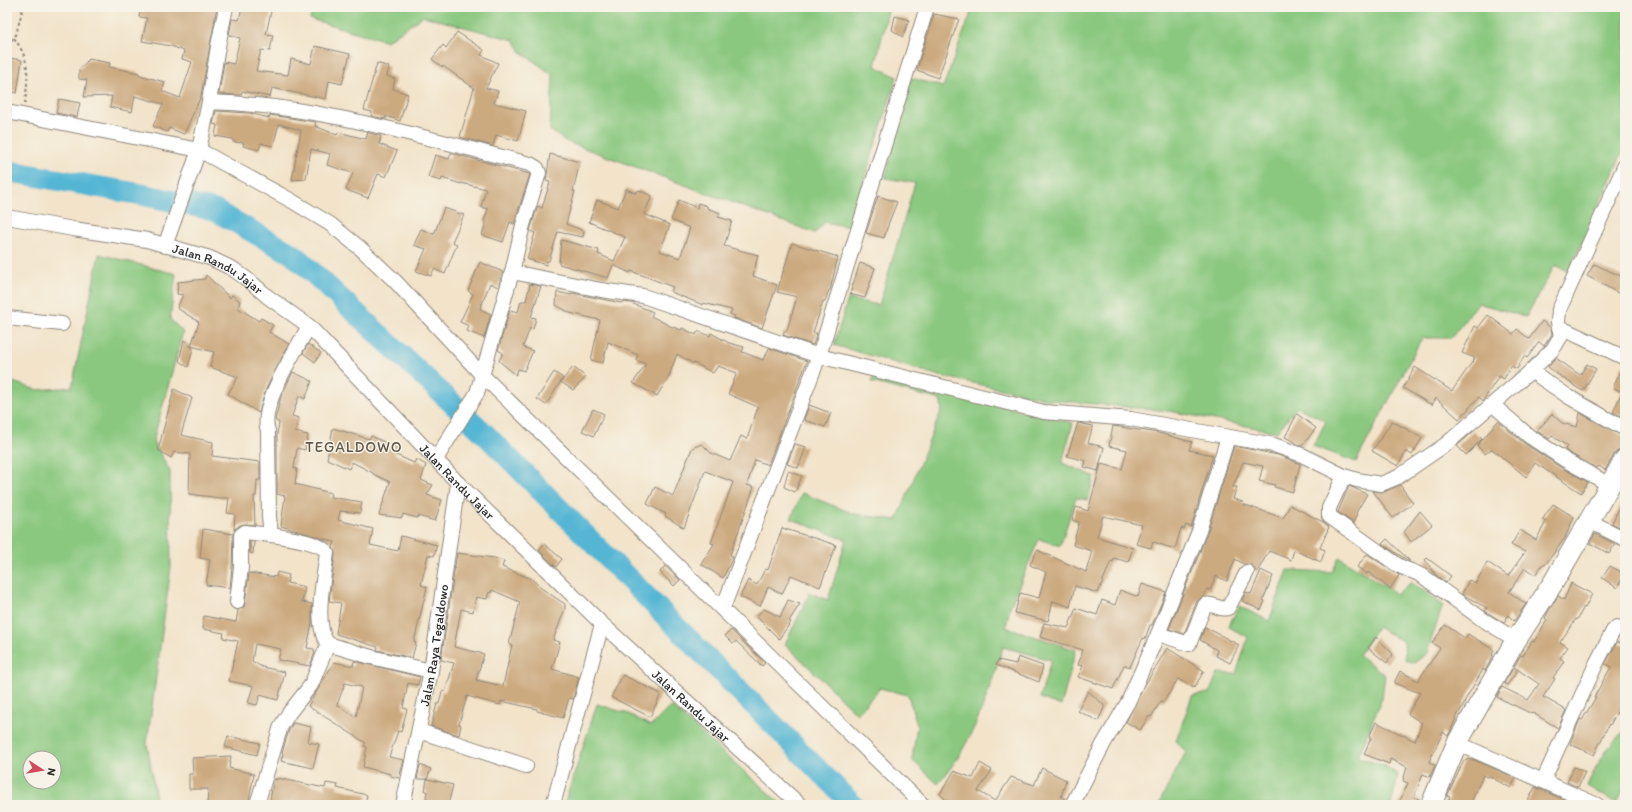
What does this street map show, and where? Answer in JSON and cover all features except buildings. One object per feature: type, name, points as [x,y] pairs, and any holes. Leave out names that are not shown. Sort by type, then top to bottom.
[{"type":"street","points":[[165,246],[198,150],[209,102],[226,7]]},
{"type":"street","points":[[723,608],[820,356],[927,7]]},
{"type":"street","points":[[209,102],[264,105],[332,116],[530,164],[537,168],[539,173],[538,180],[522,225],[512,272],[483,376],[477,393],[436,459]]},
{"type":"street","points":[[7,112],[198,150],[323,220],[360,248],[394,281],[483,376],[723,608],[923,805]]},
{"type":"street","points":[[512,272],[601,290],[643,296],[820,356],[1044,412],[1131,419],[1274,445],[1302,455],[1344,476],[1381,484],[1398,477],[1445,445],[1493,405],[1558,343],[1561,336],[1558,316],[1564,297],[1625,165]]},
{"type":"street","name":"Jalan Randu Jajar","points":[[7,217],[147,240],[210,258],[233,269],[309,326],[458,483],[602,624],[800,805]]},
{"type":"street","points":[[7,318],[62,324]]},
{"type":"street","points":[[271,535],[269,509],[268,431],[265,423],[274,390],[309,326]]},
{"type":"street","points":[[1559,327],[1625,358]]},
{"type":"street","points":[[1530,371],[1569,397],[1625,429]]},
{"type":"street","points":[[1493,405],[1529,436],[1565,460],[1610,485]]},
{"type":"street","points":[[1072,805],[1104,743],[1128,702],[1158,634],[1199,531],[1228,437]]},
{"type":"street","points":[[1431,805],[1457,743],[1516,640],[1553,583],[1625,459]]},
{"type":"street","points":[[1344,476],[1330,508],[1329,516],[1396,564],[1406,570],[1424,577],[1482,620],[1516,640]]},
{"type":"street","name":"Jalan Raya Tegaldowo","points":[[403,805],[431,671],[458,483]]},
{"type":"street","points":[[1589,521],[1625,539]]},
{"type":"street","points":[[236,602],[241,566],[240,535],[245,532],[271,535],[319,546],[327,553],[322,597],[321,626],[323,635],[328,644],[371,657],[431,671]]},
{"type":"street","points":[[1158,634],[1189,644],[1205,605],[1209,604],[1224,609],[1228,608],[1247,572]]},
{"type":"street","points":[[553,805],[602,624]]},
{"type":"street","points":[[1543,781],[1593,671],[1613,631],[1617,627],[1625,630]]},
{"type":"street","points":[[258,805],[281,726],[288,713],[311,685],[328,644]]},
{"type":"street","points":[[419,731],[526,766]]},
{"type":"street","points":[[1457,743],[1597,805]]},
{"type":"path","points":[[7,45],[16,35],[23,7]]},
{"type":"path","points":[[14,38],[24,54],[27,64],[24,115]]},
{"type":"green space","points":[[313,7],[889,7],[875,66],[897,77],[849,227],[825,222],[815,233],[565,141],[550,130],[553,75],[521,52],[514,40],[423,16],[387,41],[310,19]]},
{"type":"green space","points":[[952,7],[1623,7],[1625,8],[1625,147],[1569,271],[1555,265],[1526,317],[1478,303],[1451,338],[1422,338],[1356,462],[1313,446],[1326,421],[1297,407],[1277,432],[1169,411],[1052,400],[940,376],[834,345],[848,299],[879,305],[915,183],[885,178],[911,78],[943,87],[971,13]]},
{"type":"green space","points":[[99,254],[176,274],[170,319],[183,332],[153,441],[170,471],[171,567],[147,743],[157,805],[7,805],[7,380],[37,390],[72,387]]},
{"type":"green space","points":[[875,372],[1073,423],[1062,463],[1094,476],[1088,500],[1076,498],[1060,546],[1039,539],[1010,607],[1006,627],[1076,650],[1061,706],[1040,698],[1051,660],[1003,647],[985,702],[970,736],[961,753],[938,784],[912,760],[917,725],[908,695],[880,688],[857,714],[785,644],[810,593],[828,600],[846,540],[791,519],[802,493],[854,514],[897,520],[942,409],[940,400],[871,382]]},
{"type":"green space","points":[[1339,557],[1397,594],[1411,582],[1443,605],[1427,653],[1414,663],[1405,659],[1404,642],[1377,627],[1359,655],[1385,675],[1382,698],[1358,757],[1385,766],[1398,775],[1391,805],[1158,805],[1186,752],[1176,741],[1192,696],[1209,693],[1218,673],[1236,674],[1248,637],[1228,627],[1239,606],[1269,621],[1288,570],[1332,572]]},
{"type":"green space","points":[[597,704],[629,714],[651,726],[671,706],[782,805],[564,805]]},
{"type":"green space","points":[[1625,730],[1625,788],[1616,803],[1587,786],[1603,756],[1613,742]]},
{"type":"waterway","points":[[7,171],[139,194],[214,210],[294,255],[483,432],[853,805]]},
{"type":"district","name":"TEGALDOWO","points":[[354,447]]}]
